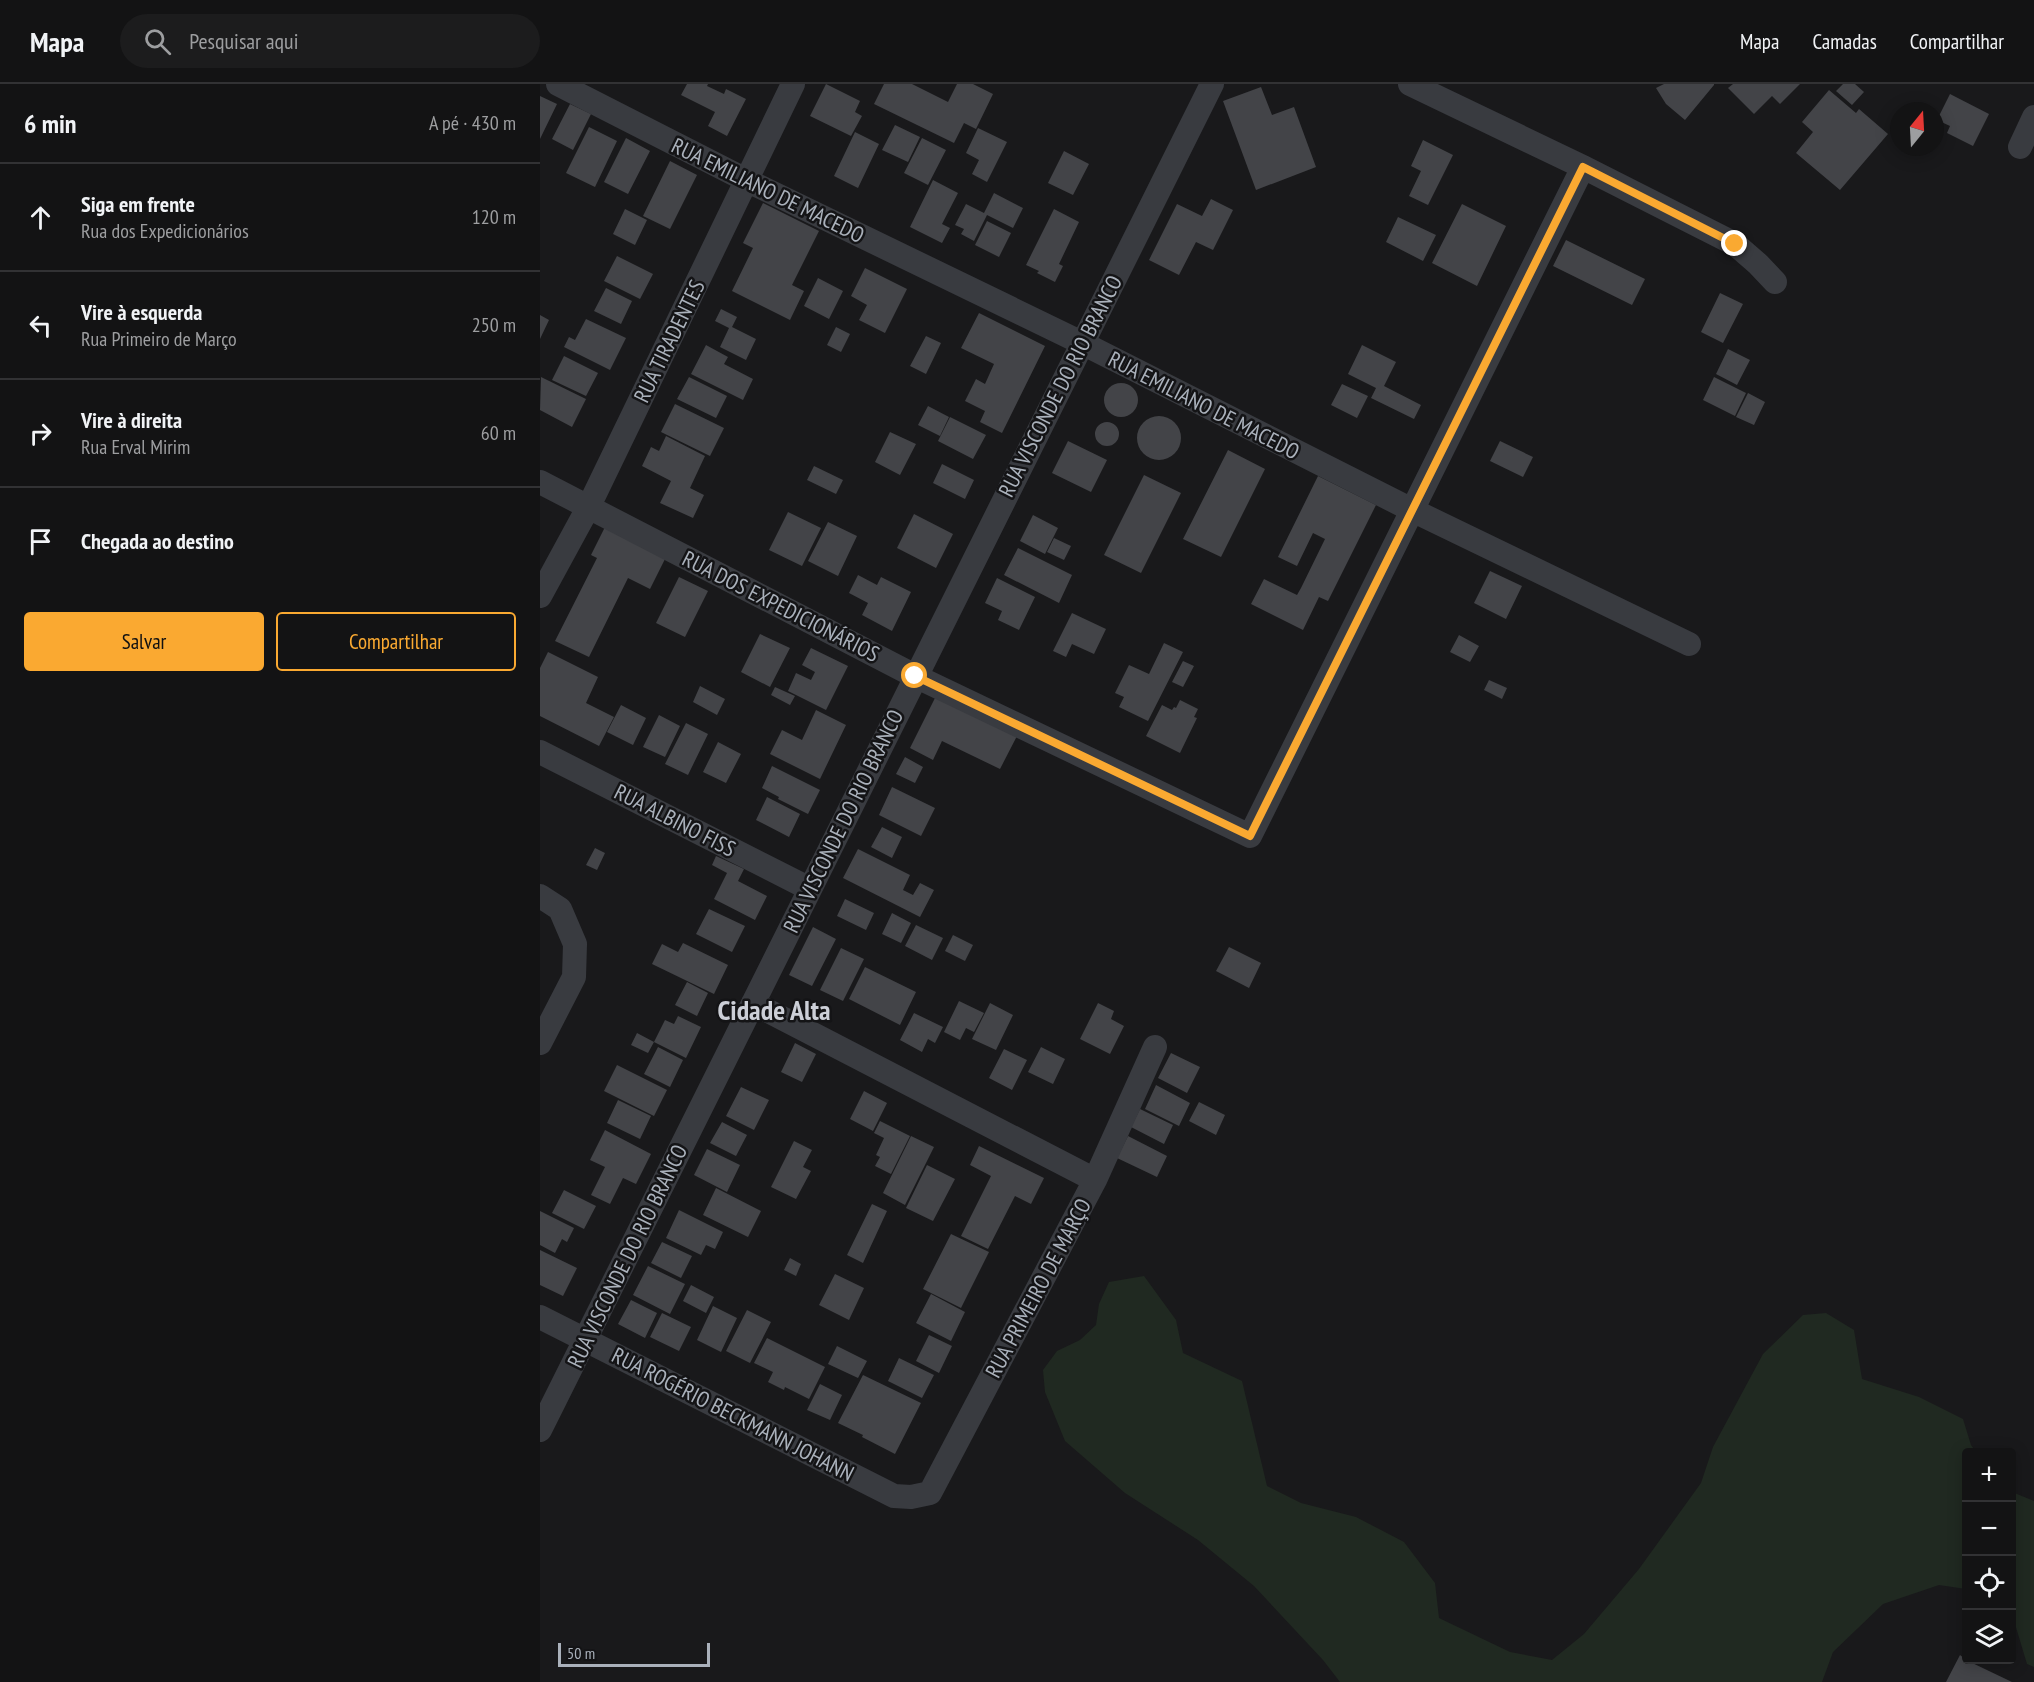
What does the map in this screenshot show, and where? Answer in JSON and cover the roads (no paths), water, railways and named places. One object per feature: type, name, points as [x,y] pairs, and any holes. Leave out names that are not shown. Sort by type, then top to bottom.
[{"type":"street","name":"RUA EMILIANO DE MACEDO","points":[[558,84],[746,180],[1082,343],[1412,510],[1689,644]]},
{"type":"street","name":"RUA TIRADENTES","points":[[540,596],[589,506],[793,84]]},
{"type":"street","name":"RUA VISCONDE DO RIO BRANCO","points":[[540,1430],[1212,84]]},
{"type":"street","points":[[1427,87],[1735,244],[1775,282]]},
{"type":"street","points":[[2020,147],[2034,117]]},
{"type":"street","points":[[1412,510],[1583,167]]},
{"type":"street","name":"RUA DOS EXPEDICIONÁRIOS","points":[[540,482],[915,676],[1250,836],[1412,510]]},
{"type":"street","name":"RUA ALBINO FISS","points":[[540,752],[810,889]]},
{"type":"street","points":[[540,896],[560,909],[575,944],[574,977],[540,1043]]},
{"type":"street","points":[[753,1003],[1095,1180]]},
{"type":"street","name":"RUA PRIMEIRO DE MARÇO","points":[[894,1496],[911,1497],[930,1492],[1095,1180],[1155,1047]]},
{"type":"street","name":"RUA ROGÉRIO BECKMANN JOHANN","points":[[540,1317],[894,1496]]},
{"type":"district","name":"Cidade Alta","points":[[774,1010]]}]
